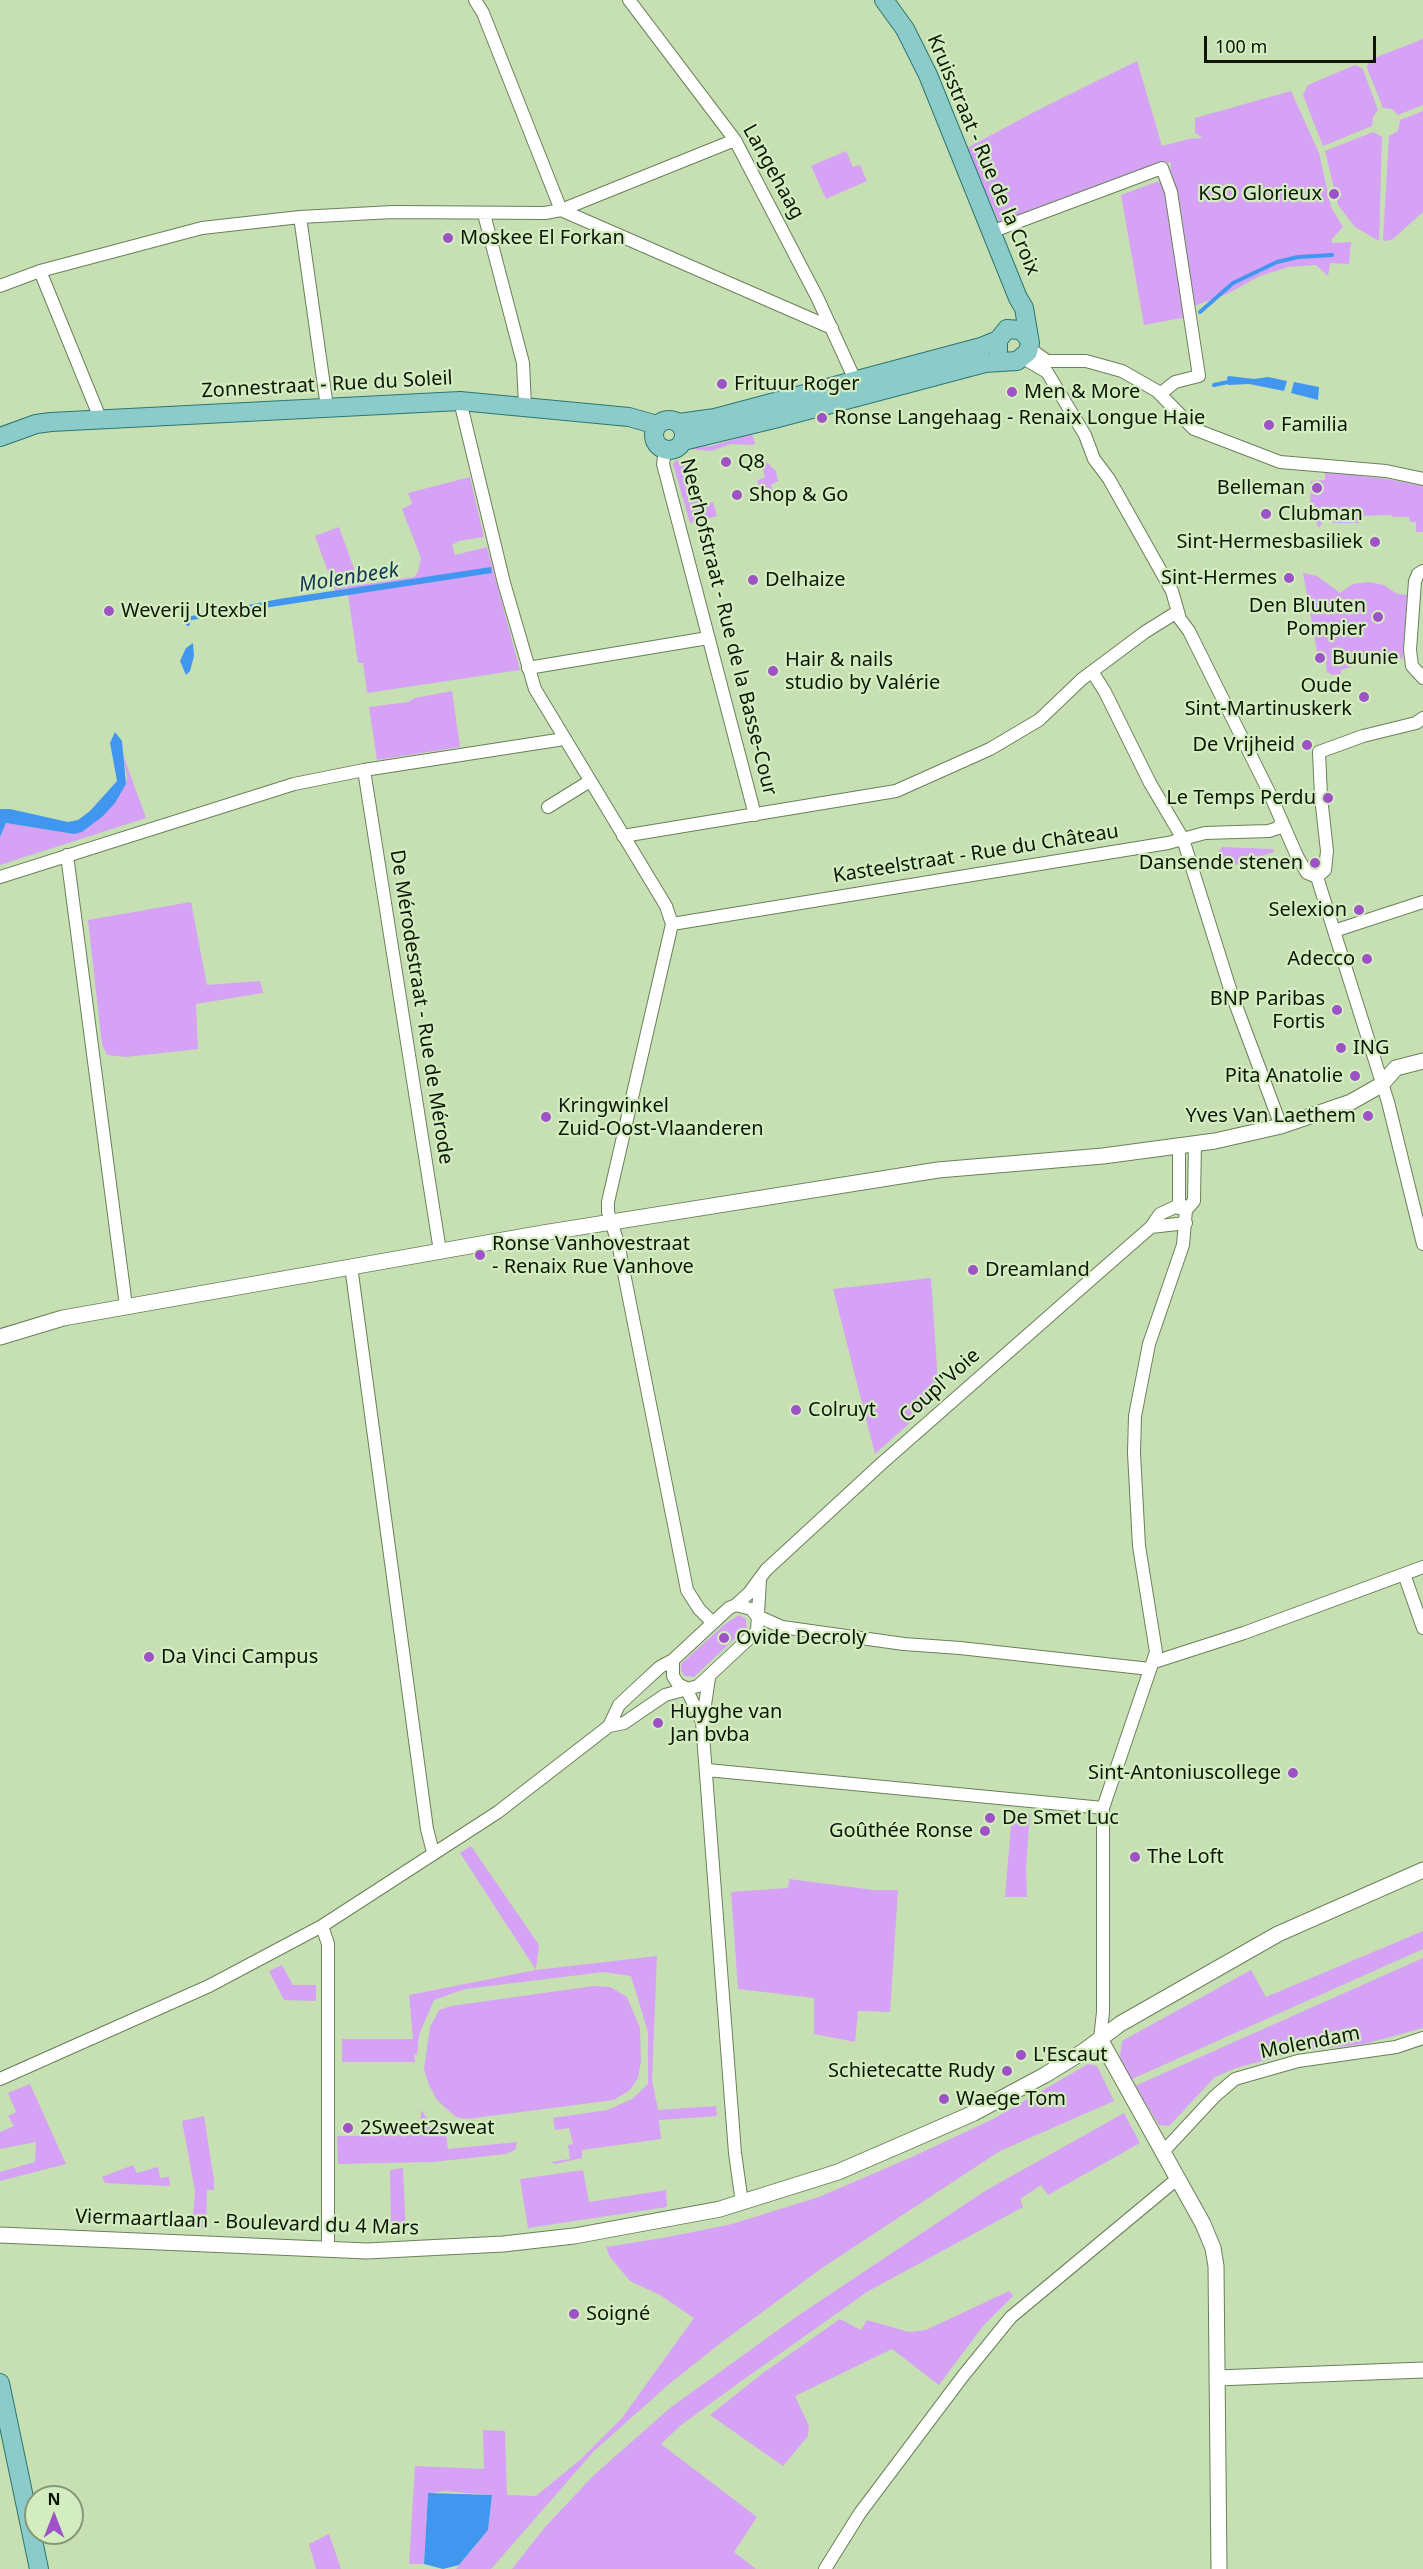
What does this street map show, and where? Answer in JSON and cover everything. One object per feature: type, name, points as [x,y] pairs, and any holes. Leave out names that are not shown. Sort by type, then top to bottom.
[{"type":"main road","name":"Kruisstraat - Rue de la Croix","points":[[885,0],[905,29],[928,75],[1026,315],[1022,351]]},
{"type":"main road","name":"Kruisstraat - Rue de la Croix","points":[[1003,335],[1015,315],[1018,298]]},
{"type":"main road","points":[[681,432],[674,449],[665,450],[654,440],[657,425],[670,419],[681,432],[708,436],[981,347],[1003,335],[1021,330],[1022,351]]},
{"type":"main road","points":[[1003,335],[998,349],[1022,351]]},
{"type":"main road","points":[[859,388],[985,363],[1022,351]]},
{"type":"main road","name":"Zonnestraat - Rue du Soleil","points":[[0,437],[36,424],[100,418],[459,401],[629,417],[657,425]]},
{"type":"main road","points":[[0,2383],[39,2569]]},
{"type":"street","points":[[475,0],[483,13],[561,210],[832,328]]},
{"type":"street","name":"Langehaag","points":[[629,0],[735,140],[789,241],[859,388]]},
{"type":"street","points":[[0,286],[40,272],[202,228],[300,217],[393,212],[484,214],[545,213],[561,210],[735,140]]},
{"type":"street","points":[[991,232],[1162,168],[1171,192],[1199,376],[1175,382],[1160,394]]},
{"type":"street","points":[[484,214],[523,363],[525,406]]},
{"type":"street","points":[[300,217],[327,407]]},
{"type":"street","points":[[40,272],[100,418]]},
{"type":"street","points":[[1022,351],[1047,361],[1086,361],[1110,366],[1149,385],[1200,432],[1280,462],[1386,471],[1423,479]]},
{"type":"street","points":[[1022,351],[1047,372],[1058,388],[1084,435],[1094,459],[1109,479],[1172,591],[1178,612],[1190,631],[1305,870],[1311,876],[1317,877]]},
{"type":"street","points":[[459,401],[504,583],[535,689],[666,906],[672,924],[608,1202],[687,1590],[699,1609],[712,1622]]},
{"type":"street","name":"Neerhofstraat - Rue de la Basse-Cour","points":[[665,450],[663,464],[755,815]]},
{"type":"street","points":[[1420,573],[1410,660],[1412,667],[1423,678]]},
{"type":"street","points":[[623,836],[896,791],[990,749],[1039,720],[1082,679],[1145,632],[1178,612]]},
{"type":"street","points":[[528,668],[708,638]]},
{"type":"street","points":[[1093,673],[1105,692],[1150,783],[1183,839],[1227,982],[1281,1126]]},
{"type":"street","points":[[1317,877],[1325,870],[1327,851],[1320,788],[1319,752],[1363,736],[1416,723],[1423,718]]},
{"type":"street","points":[[0,876],[294,784],[364,770],[564,739]]},
{"type":"street","name":"De Mérodestraat - Rue de Mérode","points":[[364,770],[440,1251]]},
{"type":"street","points":[[548,807],[590,781]]},
{"type":"street","name":"Kasteelstraat - Rue du Château","points":[[672,924],[1183,839],[1213,832],[1269,831],[1278,828],[1282,821]]},
{"type":"street","points":[[67,855],[126,1306]]},
{"type":"street","points":[[1317,877],[1388,1102],[1423,1244]]},
{"type":"street","points":[[1334,931],[1423,902]]},
{"type":"street","points":[[0,1337],[63,1318],[126,1306],[611,1222],[938,1170],[1103,1156],[1195,1143],[1281,1126],[1351,1102],[1381,1085],[1396,1068],[1423,1061]]},
{"type":"street","points":[[1195,1143],[1194,1201],[1186,1216],[1181,1252],[1149,1344],[1135,1416],[1136,1509],[1142,1566],[1156,1645],[1152,1666],[1103,1808],[1101,1885],[1103,2012],[1100,2039],[1109,2060],[1203,2224],[1213,2248],[1216,2266],[1219,2569]]},
{"type":"street","points":[[1179,1145],[1179,1202],[1186,1216]]},
{"type":"street","name":"Coupl'Voie","points":[[609,1726],[620,1705],[660,1667],[673,1660],[712,1622],[749,1593],[766,1570],[897,1449],[1151,1227],[1186,1216]]},
{"type":"street","points":[[351,1266],[426,1829],[433,1852]]},
{"type":"street","points":[[736,1605],[751,1609],[757,1616],[782,1627],[904,1644],[1152,1666],[1423,1567]]},
{"type":"street","points":[[1404,1574],[1423,1628]]},
{"type":"street","points":[[0,2079],[209,1986],[322,1926],[498,1812],[609,1726],[624,1723],[665,1695],[698,1686],[757,1631],[760,1579]]},
{"type":"street","points":[[673,1660],[672,1676],[678,1684],[686,1688],[697,1707],[702,1722],[735,2153],[742,2203]]},
{"type":"street","points":[[702,1722],[709,1678]]},
{"type":"street","points":[[707,1770],[1103,1808]]},
{"type":"street","name":"Viermaartlaan - Boulevard du 4 Mars","points":[[0,2235],[367,2252],[503,2244],[636,2226],[742,2203],[838,2172],[934,2132],[1008,2096],[1100,2039],[1120,2024],[1278,1934],[1423,1870]]},
{"type":"street","points":[[322,1926],[328,1944],[328,2249]]},
{"type":"street","name":"Molendam","points":[[1158,2146],[1197,2115],[1235,2079],[1298,2061],[1385,2049],[1423,2038]]},
{"type":"street","points":[[825,2569],[860,2513],[1011,2316],[1177,2179]]},
{"type":"street","points":[[1217,2378],[1423,2370]]},
{"type":"shaded area","points":[[1423,39],[1423,105],[1398,115],[1392,109],[1383,108],[1367,68],[1369,60]]},
{"type":"shaded area","points":[[1137,61],[1162,146],[1203,138],[1195,133],[1195,118],[1291,91],[1319,153],[1331,207],[1343,227],[1332,239],[1332,243],[1351,242],[1349,264],[1330,263],[1328,276],[1316,265],[1288,267],[1260,276],[1227,294],[1194,306],[1170,175],[1171,162],[999,222],[967,148]]},
{"type":"shaded area","points":[[1355,65],[1363,69],[1378,110],[1373,117],[1372,126],[1323,146],[1303,95],[1308,85]]},
{"type":"shaded area","points":[[1423,111],[1423,212],[1393,239],[1386,241],[1383,240],[1389,136],[1398,131],[1400,120]]},
{"type":"shaded area","points":[[1373,132],[1382,137],[1379,241],[1355,227],[1338,205],[1325,151]]},
{"type":"shaded area","points":[[846,151],[853,167],[860,165],[867,181],[826,199],[811,166]]},
{"type":"shaded area","points":[[1159,181],[1166,192],[1187,317],[1144,325],[1121,195]]},
{"type":"shaded area","points":[[752,434],[755,444],[752,445],[731,444],[711,451],[690,449],[691,447],[711,446]]},
{"type":"shaded area","points":[[759,455],[776,471],[778,481],[771,485],[775,497],[768,499],[765,490],[760,491],[757,481],[765,477],[759,456],[749,457]]},
{"type":"shaded area","points":[[676,460],[689,464],[689,467],[681,469],[689,498],[697,496],[700,505],[713,502],[717,516],[690,523],[673,464]]},
{"type":"shaded area","points":[[1325,472],[1387,479],[1423,486],[1423,532],[1416,532],[1416,522],[1410,522],[1409,517],[1393,517],[1392,515],[1359,516],[1359,523],[1333,523],[1332,517],[1326,516],[1319,528],[1310,511],[1311,481],[1325,480]]},
{"type":"shaded area","points":[[470,477],[484,537],[459,541],[452,545],[455,555],[487,547],[520,670],[367,693],[363,663],[358,663],[347,588],[335,591],[315,536],[339,527],[360,585],[414,577],[418,572],[421,558],[402,509],[412,504],[408,493]]},
{"type":"shaded area","points":[[1303,573],[1317,576],[1340,593],[1353,584],[1369,582],[1384,585],[1397,594],[1407,595],[1403,658],[1354,666],[1341,670],[1341,674],[1327,673],[1325,656],[1318,657]]},
{"type":"shaded area","points":[[452,691],[460,747],[377,760],[369,707],[408,702],[415,698]]},
{"type":"shaded area","points":[[121,749],[146,818],[0,865],[0,837],[6,823],[74,834],[90,826],[126,784],[127,776]]},
{"type":"shaded area","points":[[1222,847],[1273,849],[1274,852],[1225,868],[1218,853]]},
{"type":"shaded area","points":[[191,902],[207,985],[260,981],[263,993],[196,1004],[198,1049],[126,1057],[107,1055],[102,1045],[88,920]]},
{"type":"shaded area","points":[[931,1278],[939,1397],[875,1454],[833,1289]]},
{"type":"shaded area","points":[[739,1615],[746,1619],[747,1627],[694,1677],[684,1676],[681,1664],[725,1624]]},
{"type":"shaded area","points":[[1012,1813],[1030,1814],[1026,1867],[1027,1897],[1005,1897]]},
{"type":"shaded area","points":[[471,1846],[539,1945],[536,1970],[460,1853]]},
{"type":"shaded area","points":[[789,1879],[874,1890],[898,1890],[890,2012],[858,2011],[855,2042],[814,2034],[814,1998],[738,1989],[731,1892],[788,1888]]},
{"type":"shaded area","points":[[1423,1931],[1423,1949],[1130,2080],[1120,2057],[1122,2041],[1251,1970],[1266,1997]]},
{"type":"shaded area","points":[[657,1956],[652,2080],[658,2110],[716,2106],[717,2116],[659,2120],[661,2139],[582,2150],[582,2158],[555,2164],[551,2162],[570,2159],[568,2145],[573,2144],[569,2128],[555,2130],[553,2118],[607,2110],[632,2099],[648,2084],[648,2032],[631,1976],[604,1972],[465,1989],[434,2000],[419,2035],[417,2055],[414,2054],[415,2062],[342,2062],[342,2039],[413,2039],[409,1995],[536,1970]]},
{"type":"shaded area","points":[[1423,1958],[1423,2028],[1364,2044],[1300,2051],[1236,2068],[1215,2077],[1169,2126],[1159,2125],[1135,2086]]},
{"type":"shaded area","points":[[282,1965],[293,1985],[316,1985],[316,2001],[284,2000],[269,1971]]},
{"type":"shaded area","points":[[594,1986],[610,1987],[627,1997],[640,2028],[641,2061],[638,2078],[630,2090],[614,2100],[467,2119],[456,2117],[437,2100],[424,2069],[430,2027],[439,2010],[451,2006]]},
{"type":"shaded area","points":[[1088,2064],[1097,2066],[1114,2101],[1000,2151],[822,2268],[722,2342],[668,2385],[594,2451],[491,2569],[456,2569],[488,2530],[492,2495],[443,2491],[428,2494],[424,2564],[409,2564],[415,2466],[484,2469],[483,2430],[505,2431],[507,2495],[536,2496],[581,2459],[622,2418],[694,2318],[660,2295],[630,2281],[610,2257],[606,2247],[732,2224],[819,2197],[993,2119]]},
{"type":"shaded area","points":[[30,2084],[66,2164],[0,2181],[0,2172],[35,2162],[36,2142],[0,2149],[0,2132],[14,2126],[8,2116],[16,2112],[8,2093]]},
{"type":"shaded area","points":[[421,2110],[427,2118],[424,2121],[432,2130],[444,2120],[465,2128],[465,2132],[446,2135],[448,2149],[517,2142],[515,2150],[506,2154],[433,2162],[338,2164],[337,2136],[421,2135]]},
{"type":"shaded area","points":[[1124,2113],[1140,2143],[1048,2195],[1041,2185],[1020,2199],[1023,2207],[867,2292],[680,2426],[661,2444],[757,2517],[734,2552],[756,2569],[512,2569],[545,2527],[594,2475],[670,2408],[796,2317],[985,2191]]},
{"type":"shaded area","points":[[204,2116],[214,2180],[214,2190],[207,2190],[206,2229],[192,2228],[195,2191],[182,2121]]},
{"type":"shaded area","points":[[133,2165],[137,2173],[158,2167],[160,2178],[169,2177],[170,2186],[105,2183],[102,2177]]},
{"type":"shaded area","points":[[403,2168],[406,2234],[391,2234],[390,2170]]},
{"type":"shaded area","points":[[583,2170],[589,2202],[666,2190],[667,2207],[528,2228],[520,2179]]},
{"type":"shaded area","points":[[1009,2291],[1013,2296],[983,2326],[939,2385],[892,2349],[795,2396],[809,2426],[808,2436],[783,2466],[710,2415],[763,2373],[840,2319],[861,2330],[867,2320],[909,2332],[926,2330]]},
{"type":"shaded area","points":[[329,2534],[341,2569],[316,2569],[309,2544]]},
{"type":"water","points":[[1227,377],[1254,379],[1268,377],[1287,381],[1284,391],[1249,384],[1228,385]]},
{"type":"water","points":[[1294,382],[1319,387],[1318,400],[1291,393]]},
{"type":"water","points":[[491,567],[492,573],[212,616],[212,612],[279,599]]},
{"type":"water","points":[[193,643],[194,656],[190,671],[186,675],[180,661],[186,648]]},
{"type":"water","points":[[115,732],[122,741],[126,784],[115,803],[103,816],[82,832],[74,834],[6,823],[0,837],[0,809],[10,809],[68,822],[78,820],[90,811],[117,781],[110,743]]},
{"type":"water","points":[[428,2493],[492,2495],[488,2530],[459,2565],[443,2569],[424,2564]]},
{"type":"waterway","points":[[1200,312],[1233,283],[1277,262],[1298,257],[1332,255]]},
{"type":"waterway","name":"Molenbeek","points":[[1214,385],[1233,381]]},
{"type":"waterway","name":"Molenbeek","points":[[188,624],[187,619],[202,616]]},
{"type":"place","name":"KSO Glorieux","points":[[1334,194]]},
{"type":"place","name":"Moskee El Forkan","points":[[448,238]]},
{"type":"place","name":"Frituur Roger","points":[[722,384]]},
{"type":"place","name":"Men & More","points":[[1012,392]]},
{"type":"place","name":"Ronse Langehaag - Renaix Longue Haie","points":[[822,418]]},
{"type":"place","name":"Familia","points":[[1269,425]]},
{"type":"place","name":"Q8","points":[[726,462]]},
{"type":"place","name":"Belleman","points":[[1317,488]]},
{"type":"place","name":"Shop & Go","points":[[737,495]]},
{"type":"place","name":"Clubman","points":[[1266,514]]},
{"type":"place","name":"Sint-Hermesbasiliek","points":[[1375,542]]},
{"type":"place","name":"Sint-Hermes","points":[[1289,578]]},
{"type":"place","name":"Delhaize","points":[[753,580]]},
{"type":"place","name":"Weverij Utexbel","points":[[109,611]]},
{"type":"place","name":"Den Bluuten Pompier","points":[[1378,617]]},
{"type":"place","name":"Buunie","points":[[1320,658]]},
{"type":"place","name":"Hair & nails studio by Valérie","points":[[773,671]]},
{"type":"place","name":"Oude Sint-Martinuskerk","points":[[1364,697]]},
{"type":"place","name":"De Vrijheid","points":[[1307,745]]},
{"type":"place","name":"Le Temps Perdu","points":[[1328,798]]},
{"type":"place","name":"Dansende stenen","points":[[1315,863]]},
{"type":"place","name":"Selexion","points":[[1359,910]]},
{"type":"place","name":"Adecco","points":[[1367,959]]},
{"type":"place","name":"BNP Paribas Fortis","points":[[1337,1010]]},
{"type":"place","name":"ING","points":[[1341,1048]]},
{"type":"place","name":"Pita Anatolie","points":[[1355,1076]]},
{"type":"place","name":"Yves Van Laethem","points":[[1368,1116]]},
{"type":"place","name":"Kringwinkel Zuid-Oost-Vlaanderen","points":[[546,1117]]},
{"type":"place","name":"Ronse Vanhovestraat - Renaix Rue Vanhove","points":[[480,1255]]},
{"type":"place","name":"Dreamland","points":[[973,1270]]},
{"type":"place","name":"Colruyt","points":[[796,1410]]},
{"type":"place","name":"Ovide Decroly","points":[[724,1638]]},
{"type":"place","name":"Da Vinci Campus","points":[[149,1657]]},
{"type":"place","name":"Huyghe van Jan bvba","points":[[658,1723]]},
{"type":"place","name":"Sint-Antoniuscollege","points":[[1293,1773]]},
{"type":"place","name":"De Smet Luc","points":[[990,1818]]},
{"type":"place","name":"Goûthée Ronse","points":[[985,1831]]},
{"type":"place","name":"The Loft","points":[[1135,1857]]},
{"type":"place","name":"L'Escaut","points":[[1021,2055]]},
{"type":"place","name":"Schietecatte Rudy","points":[[1007,2071]]},
{"type":"place","name":"Waege Tom","points":[[944,2099]]},
{"type":"place","name":"2Sweet2sweat","points":[[348,2128]]},
{"type":"place","name":"Soigné","points":[[574,2314]]}]
